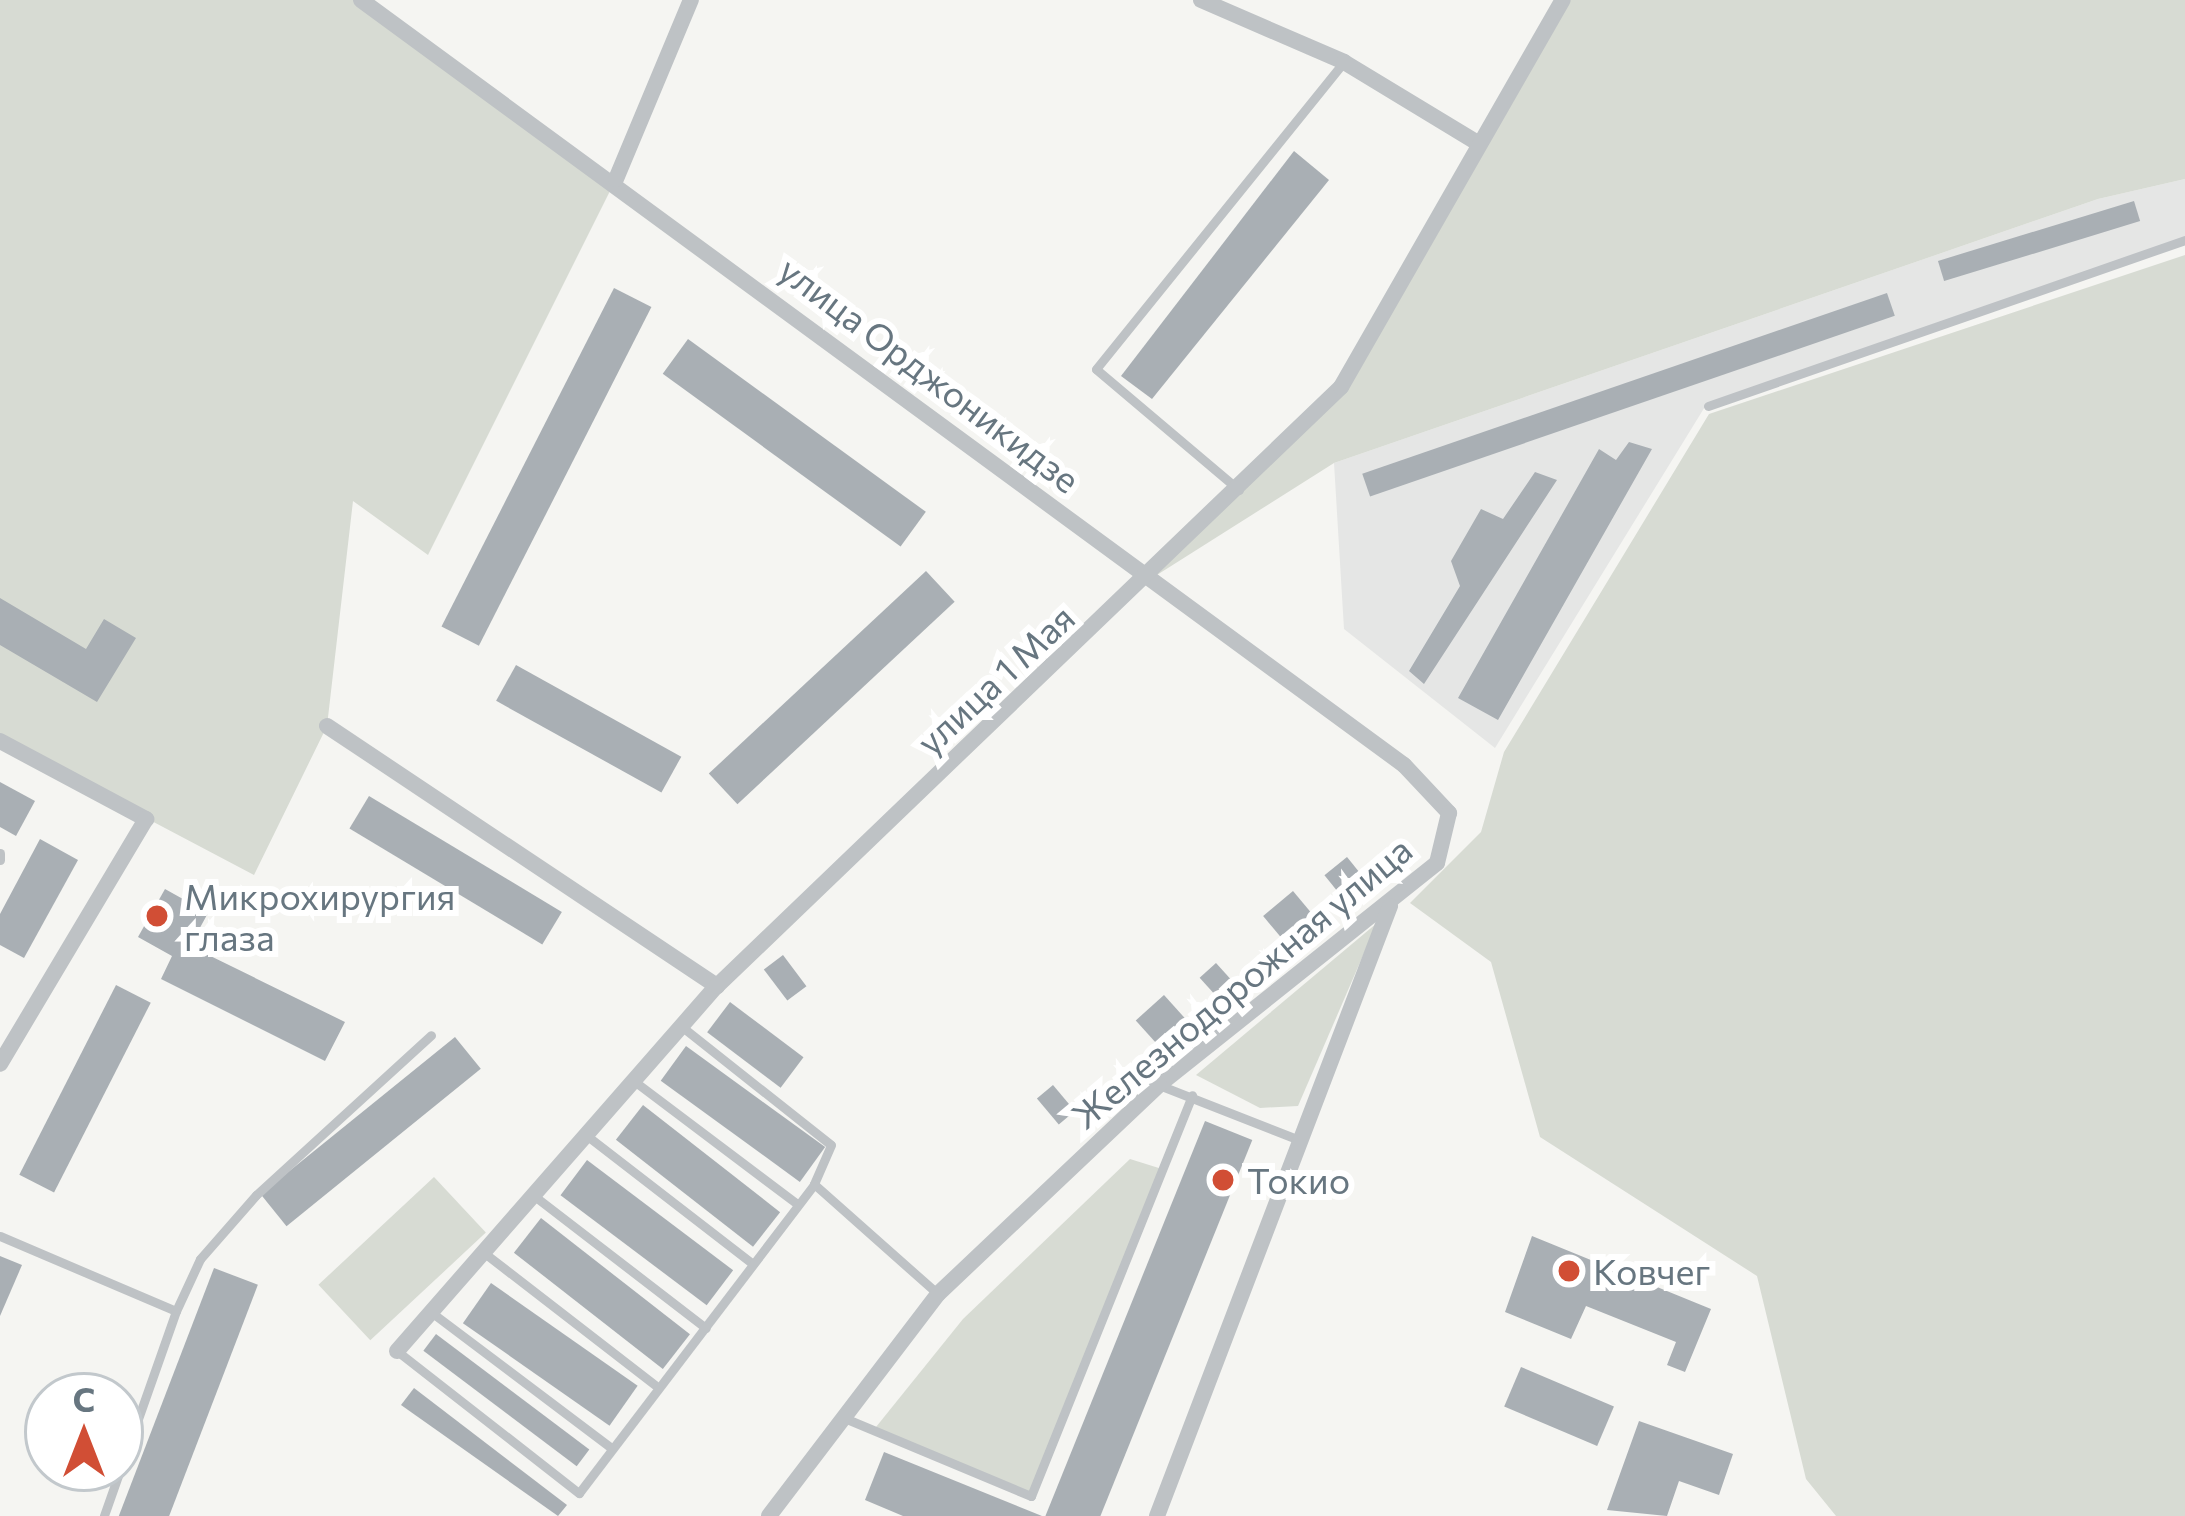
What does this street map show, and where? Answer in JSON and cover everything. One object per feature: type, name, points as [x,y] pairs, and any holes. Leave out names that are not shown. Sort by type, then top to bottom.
[{"type":"street","name":"улица Орджоникидзе","points":[[361,0],[616,179],[1149,580],[1404,764],[1449,813]]},
{"type":"street","points":[[616,179],[691,0]]},
{"type":"street","points":[[1201,0],[1344,62],[1478,143]]},
{"type":"street","name":"улица 1 Мая","points":[[397,1351],[717,986],[1149,580],[1341,387],[1563,0]]},
{"type":"street","points":[[327,726],[717,986]]},
{"type":"street","points":[[0,741],[146,819],[0,1064]]},
{"type":"street","name":"Железнодорожная улица","points":[[770,1516],[838,1414],[938,1294],[1159,1085],[1437,863],[1449,813]]},
{"type":"street","points":[[1156,1516],[1304,1142],[1391,904]]},
{"type":"lane","points":[[1239,490],[1096,369],[1344,62]]},
{"type":"lane","points":[[1708,406],[2185,240]]},
{"type":"lane","points":[[397,1351],[579,1493],[656,1385],[706,1328],[814,1184],[831,1145],[681,1027]]},
{"type":"lane","points":[[104,1516],[176,1311],[200,1259],[256,1195],[430,1035]]},
{"type":"lane","points":[[634,1081],[797,1204]]},
{"type":"lane","points":[[1159,1085],[1304,1142]]},
{"type":"lane","points":[[838,1414],[1031,1496],[1192,1095]]},
{"type":"lane","points":[[586,1135],[753,1264]]},
{"type":"lane","points":[[814,1184],[938,1294]]},
{"type":"lane","points":[[533,1195],[706,1328]]},
{"type":"lane","points":[[0,1236],[176,1311]]},
{"type":"lane","points":[[483,1252],[656,1385]]},
{"type":"lane","points":[[431,1312],[610,1447]]},
{"type":"shaded area","points":[[0,0],[361,0],[616,179],[428,555],[353,501],[327,726],[254,875],[0,741]]},
{"type":"shaded area","points":[[1563,0],[2185,0],[2185,179],[2098,199],[1334,463],[1149,580],[1341,387]]},
{"type":"shaded area","points":[[2185,179],[2185,240],[1706,405],[1495,748],[1344,629],[1334,463],[2098,199]]},
{"type":"shaded area","points":[[2185,255],[2185,1516],[1836,1516],[1806,1479],[1757,1276],[1540,1137],[1491,962],[1410,903],[1481,832],[1504,752],[1709,414]]},
{"type":"shaded area","points":[[1377,923],[1298,1106],[1260,1108],[1196,1075]]},
{"type":"shaded area","points":[[1130,1159],[1162,1169],[1031,1496],[872,1432],[963,1319]]},
{"type":"shaded area","points":[[434,1177],[486,1233],[370,1340],[318,1285]]},
{"type":"building","points":[[1294,151],[1329,180],[1152,399],[1121,376]]},
{"type":"building","points":[[2134,201],[2140,221],[1944,281],[1938,261]]},
{"type":"building","points":[[614,288],[651,307],[479,646],[441,627]]},
{"type":"building","points":[[1887,293],[1895,316],[1370,496],[1362,474]]},
{"type":"building","points":[[688,339],[926,512],[901,547],[663,374]]},
{"type":"building","points":[[1629,442],[1652,449],[1498,720],[1458,698],[1599,449],[1616,460]]},
{"type":"building","points":[[1535,472],[1557,480],[1424,684],[1409,671],[1460,586],[1451,561],[1481,509],[1503,519]]},
{"type":"building","points":[[926,571],[955,602],[737,804],[709,774]]},
{"type":"building","points":[[0,598],[86,649],[104,619],[136,638],[97,702],[0,645]]},
{"type":"building","points":[[516,665],[681,757],[661,792],[496,701]]},
{"type":"building","points":[[0,782],[35,801],[16,836],[0,827]]},
{"type":"building","points":[[369,796],[562,912],[542,944],[349,829]]},
{"type":"building","points":[[40,839],[78,860],[24,958],[0,945],[0,914]]},
{"type":"building","points":[[1347,857],[1364,878],[1341,896],[1324,875]]},
{"type":"building","points":[[165,889],[208,913],[190,946],[345,1022],[325,1061],[161,979],[172,956],[138,937]]},
{"type":"building","points":[[1293,891],[1319,922],[1289,947],[1263,916]]},
{"type":"building","points":[[783,955],[806,986],[787,1001],[764,969]]},
{"type":"building","points":[[1216,963],[1233,982],[1216,996],[1200,978]]},
{"type":"building","points":[[116,985],[151,1003],[54,1192],[19,1175]]},
{"type":"building","points":[[1164,995],[1185,1018],[1157,1043],[1136,1020]]},
{"type":"building","points":[[730,1002],[803,1057],[781,1088],[707,1032]]},
{"type":"building","points":[[455,1037],[481,1069],[287,1226],[261,1194]]},
{"type":"building","points":[[686,1046],[825,1147],[800,1182],[661,1081]]},
{"type":"building","points":[[1053,1085],[1075,1111],[1059,1125],[1037,1098]]},
{"type":"building","points":[[643,1105],[780,1212],[753,1247],[616,1140]]},
{"type":"building","points":[[1205,1121],[1252,1140],[1100,1516],[1045,1516]]},
{"type":"building","points":[[587,1160],[733,1270],[707,1305],[561,1195]]},
{"type":"building","points":[[541,1218],[690,1334],[663,1369],[514,1253]]},
{"type":"building","name":"Ковчег","points":[[1532,1236],[1711,1309],[1685,1372],[1667,1365],[1676,1342],[1586,1306],[1571,1339],[1505,1312]]},
{"type":"building","points":[[0,1256],[22,1265],[0,1316]]},
{"type":"building","points":[[214,1268],[258,1285],[169,1516],[119,1516],[128,1492],[144,1492],[144,1450]]},
{"type":"building","points":[[491,1283],[638,1386],[610,1426],[463,1323]]},
{"type":"building","points":[[436,1334],[589,1450],[577,1466],[423,1351]]},
{"type":"building","points":[[1521,1367],[1614,1406],[1597,1446],[1504,1407]]},
{"type":"building","points":[[414,1388],[567,1505],[558,1516],[401,1405]]},
{"type":"building","points":[[1639,1421],[1733,1454],[1719,1495],[1679,1481],[1667,1516],[1607,1510]]},
{"type":"building","points":[[884,1452],[1042,1516],[903,1516],[865,1500]]},
{"type":"place","name":"Микрохирургия глаза","points":[[157,916]]},
{"type":"place","name":"Токио","points":[[1223,1180]]},
{"type":"place","name":"Ковчег","points":[[1569,1271]]}]
